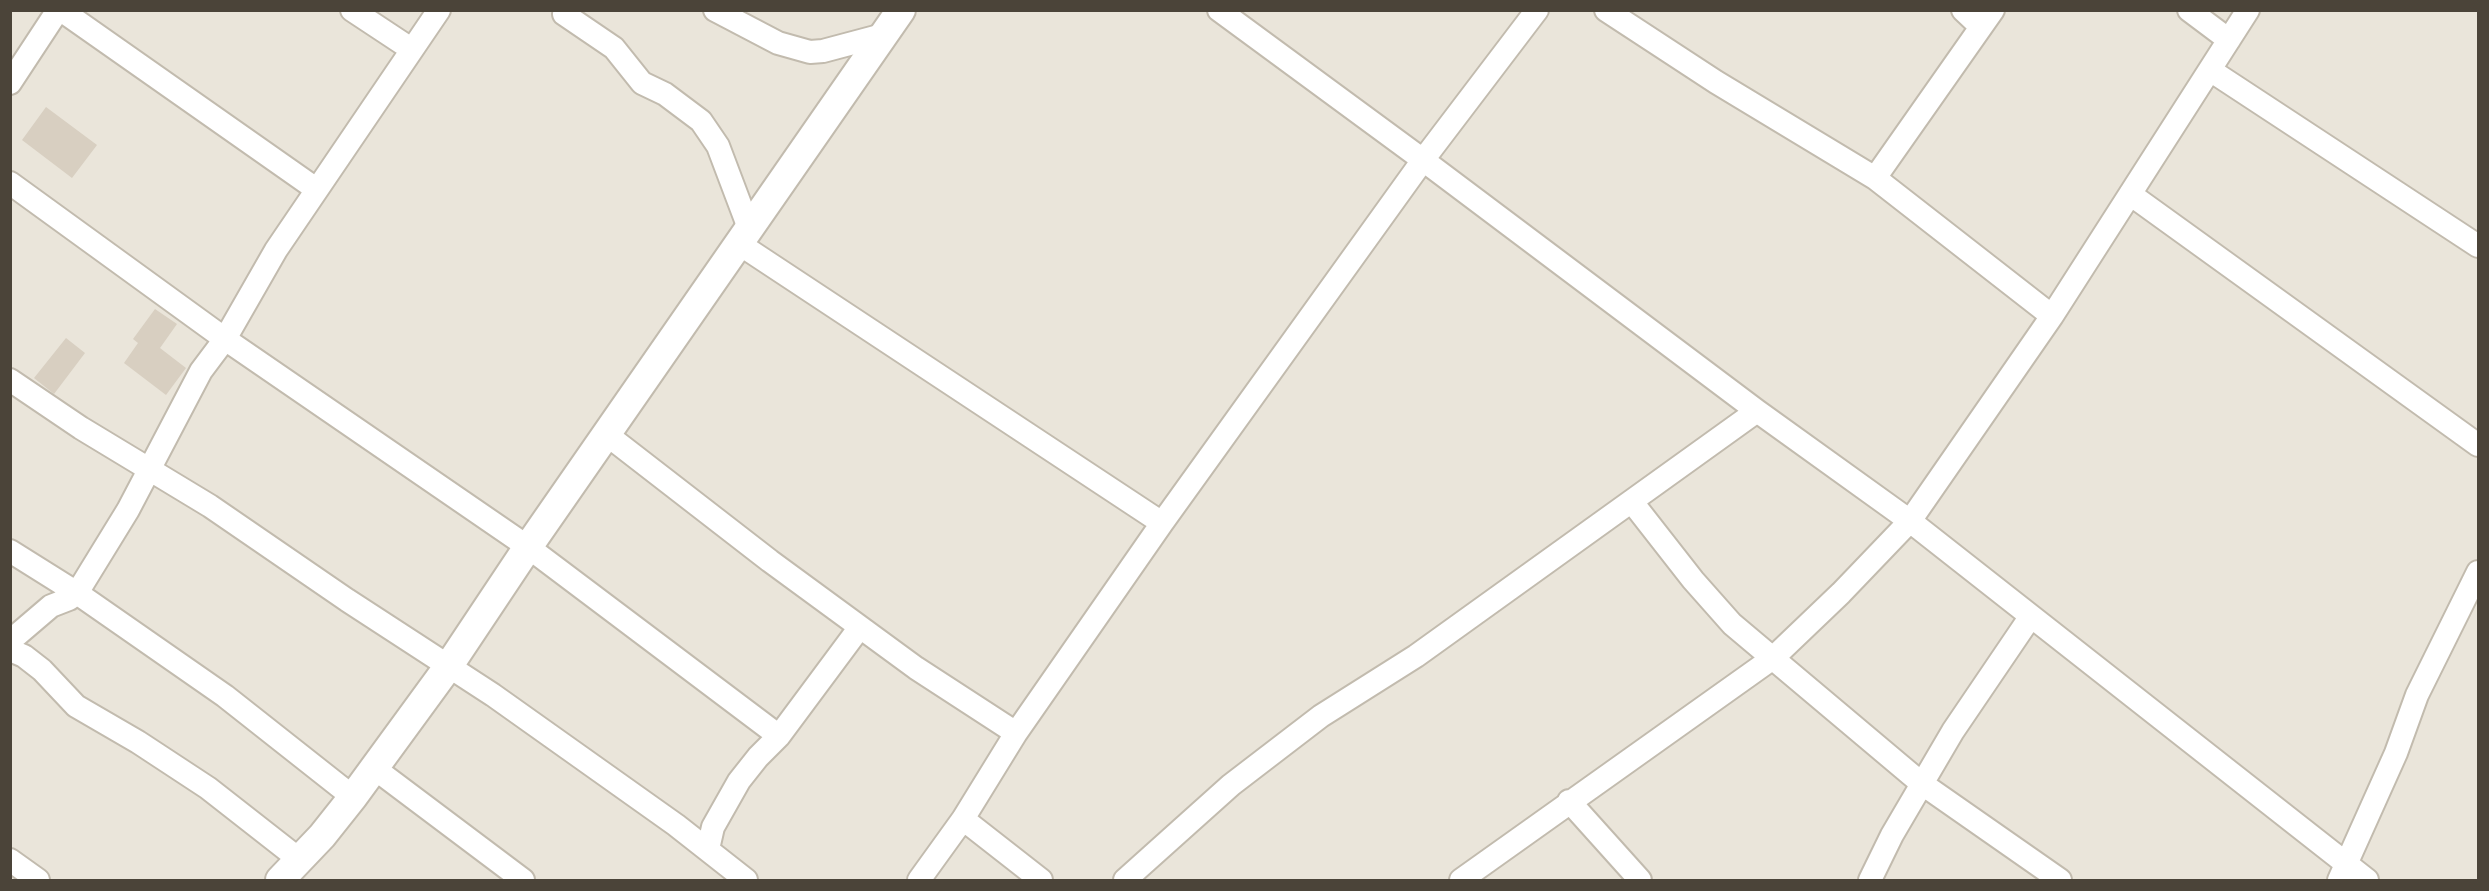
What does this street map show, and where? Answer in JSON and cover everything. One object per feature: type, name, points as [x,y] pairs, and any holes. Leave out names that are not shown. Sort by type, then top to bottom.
[{"type":"street","points":[[10,83],[59,10],[316,189]]},
{"type":"street","points":[[352,10],[411,49]]},
{"type":"street","points":[[10,641],[51,606],[77,593],[128,510],[201,371],[225,339],[276,250],[439,10]]},
{"type":"street","points":[[562,12],[590,10]]},
{"type":"street","points":[[716,10],[778,44],[810,52],[823,51],[883,35]]},
{"type":"street","points":[[280,880],[300,860],[353,797],[448,667],[528,546],[901,10]]},
{"type":"street","points":[[1219,10],[1424,160],[1757,411],[1910,521],[2031,616],[2342,872],[2367,880]]},
{"type":"street","points":[[920,880],[963,819],[1016,733],[1162,523],[1424,160],[1537,10]]},
{"type":"street","points":[[1606,10],[1707,77],[1875,178],[2052,316]]},
{"type":"street","points":[[1875,178],[1987,19],[1963,10]]},
{"type":"street","points":[[2189,10],[2229,40]]},
{"type":"street","points":[[1461,880],[1773,657],[1841,593],[1910,521],[2052,316],[2248,10]]},
{"type":"street","points":[[562,12],[614,48],[642,83],[665,94],[701,121],[718,146],[744,236],[1162,523]]},
{"type":"street","points":[[2210,70],[2478,246]]},
{"type":"street","points":[[10,183],[225,339],[528,546],[779,736]]},
{"type":"street","points":[[2130,194],[2478,445]]},
{"type":"street","points":[[10,380],[148,470],[210,506],[493,695],[708,849],[746,880]]},
{"type":"street","points":[[1125,880],[1231,785],[1321,716],[1416,656],[1757,411]]},
{"type":"street","points":[[606,434],[770,561],[916,668],[1016,733]]},
{"type":"street","points":[[1632,502],[1693,580],[1732,624],[1921,783],[2060,880]]},
{"type":"street","points":[[10,551],[77,593],[225,696],[353,797]]},
{"type":"street","points":[[2342,872],[2396,753],[2417,695],[2478,572]]},
{"type":"street","points":[[1870,880],[1892,835],[1953,730],[2031,616]]},
{"type":"street","points":[[708,849],[713,827],[739,781],[779,736],[860,627]]},
{"type":"street","points":[[10,651],[24,656],[42,670],[76,706],[138,742],[208,789],[300,860]]},
{"type":"street","points":[[374,768],[522,880]]},
{"type":"street","points":[[1569,801],[1640,880]]},
{"type":"street","points":[[963,819],[1041,880]]},
{"type":"street","points":[[10,860],[38,880]]},
{"type":"shaded area","points":[[11,11],[2478,11],[2478,880],[11,880]]},
{"type":"building","points":[[46,107],[97,145],[72,178],[22,140]]},
{"type":"building","points":[[155,309],[177,324],[160,348],[186,368],[166,395],[124,363],[138,343],[133,339]]},
{"type":"building","points":[[66,338],[85,353],[54,394],[34,378]]}]
